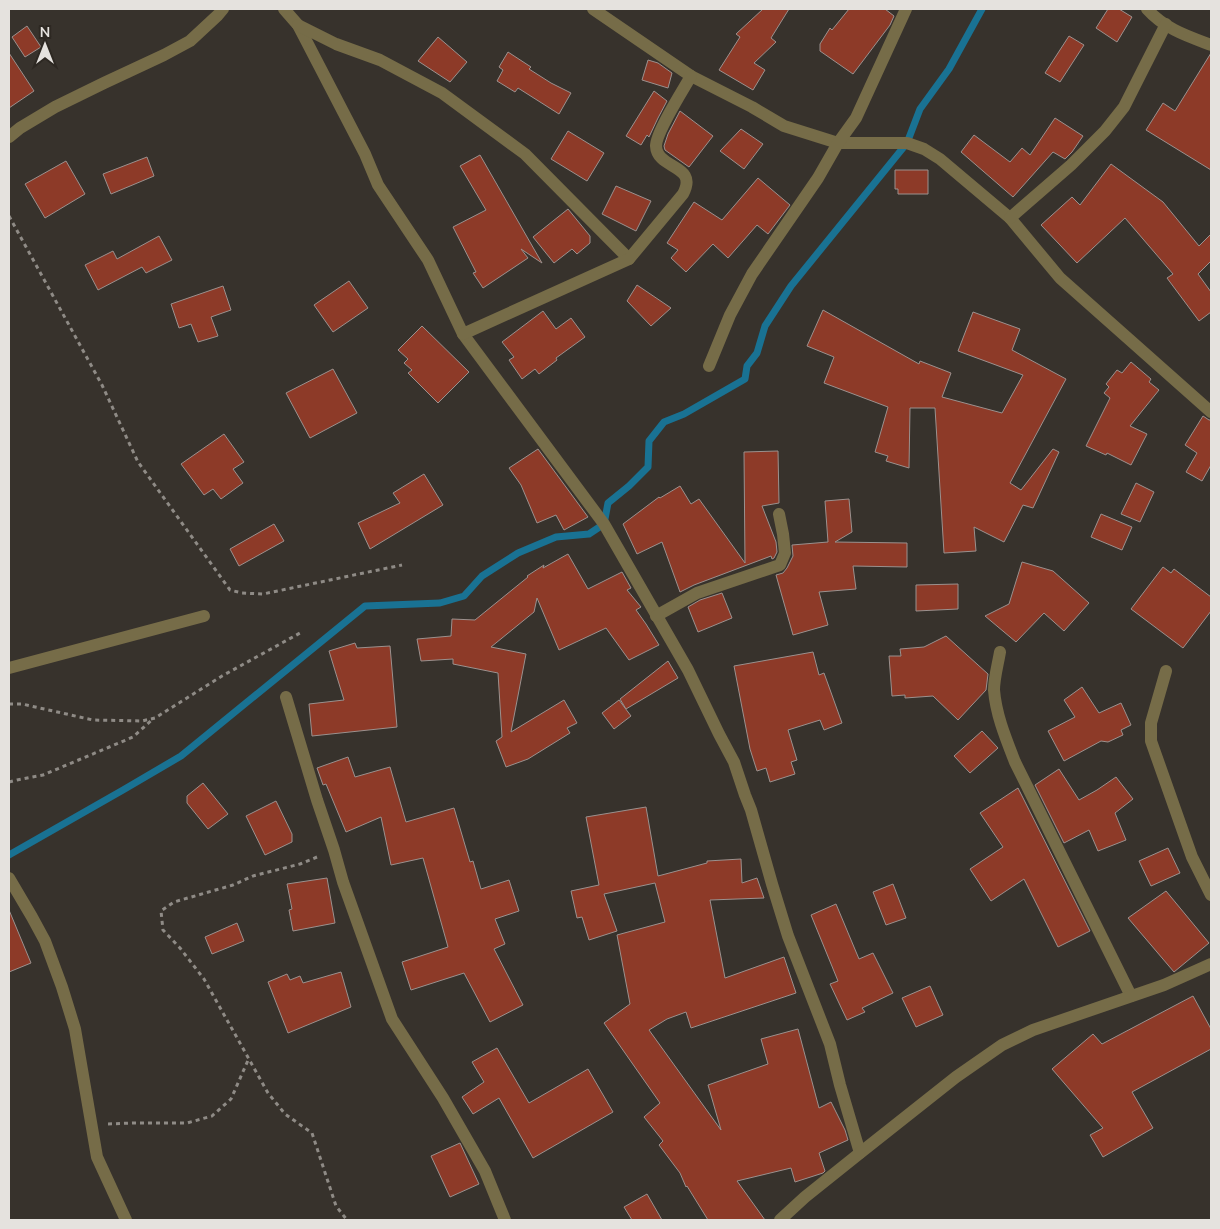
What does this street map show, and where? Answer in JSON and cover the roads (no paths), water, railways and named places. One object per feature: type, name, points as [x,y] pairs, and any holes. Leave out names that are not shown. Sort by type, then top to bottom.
[{"type":"street","points":[[9,137],[20,128],[55,107],[190,41],[223,9]]},
{"type":"street","points":[[284,9],[298,25],[365,154],[378,185],[428,260],[463,334],[604,524],[688,670],[734,762],[751,810],[788,936],[830,1044],[860,1153]]},
{"type":"street","points":[[593,9],[691,76],[752,107],[784,126],[838,143],[906,143],[924,149],[940,159],[1010,218],[1060,278],[1211,412]]},
{"type":"street","points":[[709,366],[730,315],[752,274],[773,246],[818,178],[838,143],[856,118],[906,9]]},
{"type":"street","points":[[1147,9],[1156,18],[1184,35],[1211,45]]},
{"type":"street","points":[[1010,218],[1071,165],[1105,131],[1124,107],[1166,24]]},
{"type":"street","points":[[298,25],[336,44],[380,60],[442,93],[525,154],[629,259]]},
{"type":"street","points":[[463,334],[629,259],[687,187],[687,178],[660,157],[656,148],[657,139],[691,76]]},
{"type":"street","points":[[656,616],[697,593],[780,565],[785,553],[779,514]]},
{"type":"street","points":[[9,668],[204,616]]},
{"type":"street","points":[[1000,652],[994,690],[1004,732],[1015,762],[1131,996]]},
{"type":"street","points":[[1166,672],[1150,723],[1150,741],[1192,857],[1211,896]]},
{"type":"street","points":[[286,697],[343,882],[392,1019],[443,1098],[485,1171],[505,1220]]},
{"type":"street","points":[[9,878],[45,941],[62,987],[75,1029],[97,1157],[126,1220]]},
{"type":"street","points":[[780,1220],[805,1197],[956,1076],[1002,1045],[1033,1030],[1164,985],[1211,964]]},
{"type":"waterway","points":[[9,855],[181,756],[365,606],[440,603],[464,596],[482,576],[518,553],[556,537],[589,534],[604,524],[608,503],[648,467],[649,441],[664,422],[684,414],[745,379],[747,366],[757,353],[765,326],[791,286],[907,143],[920,109],[949,69],[982,9]]}]
